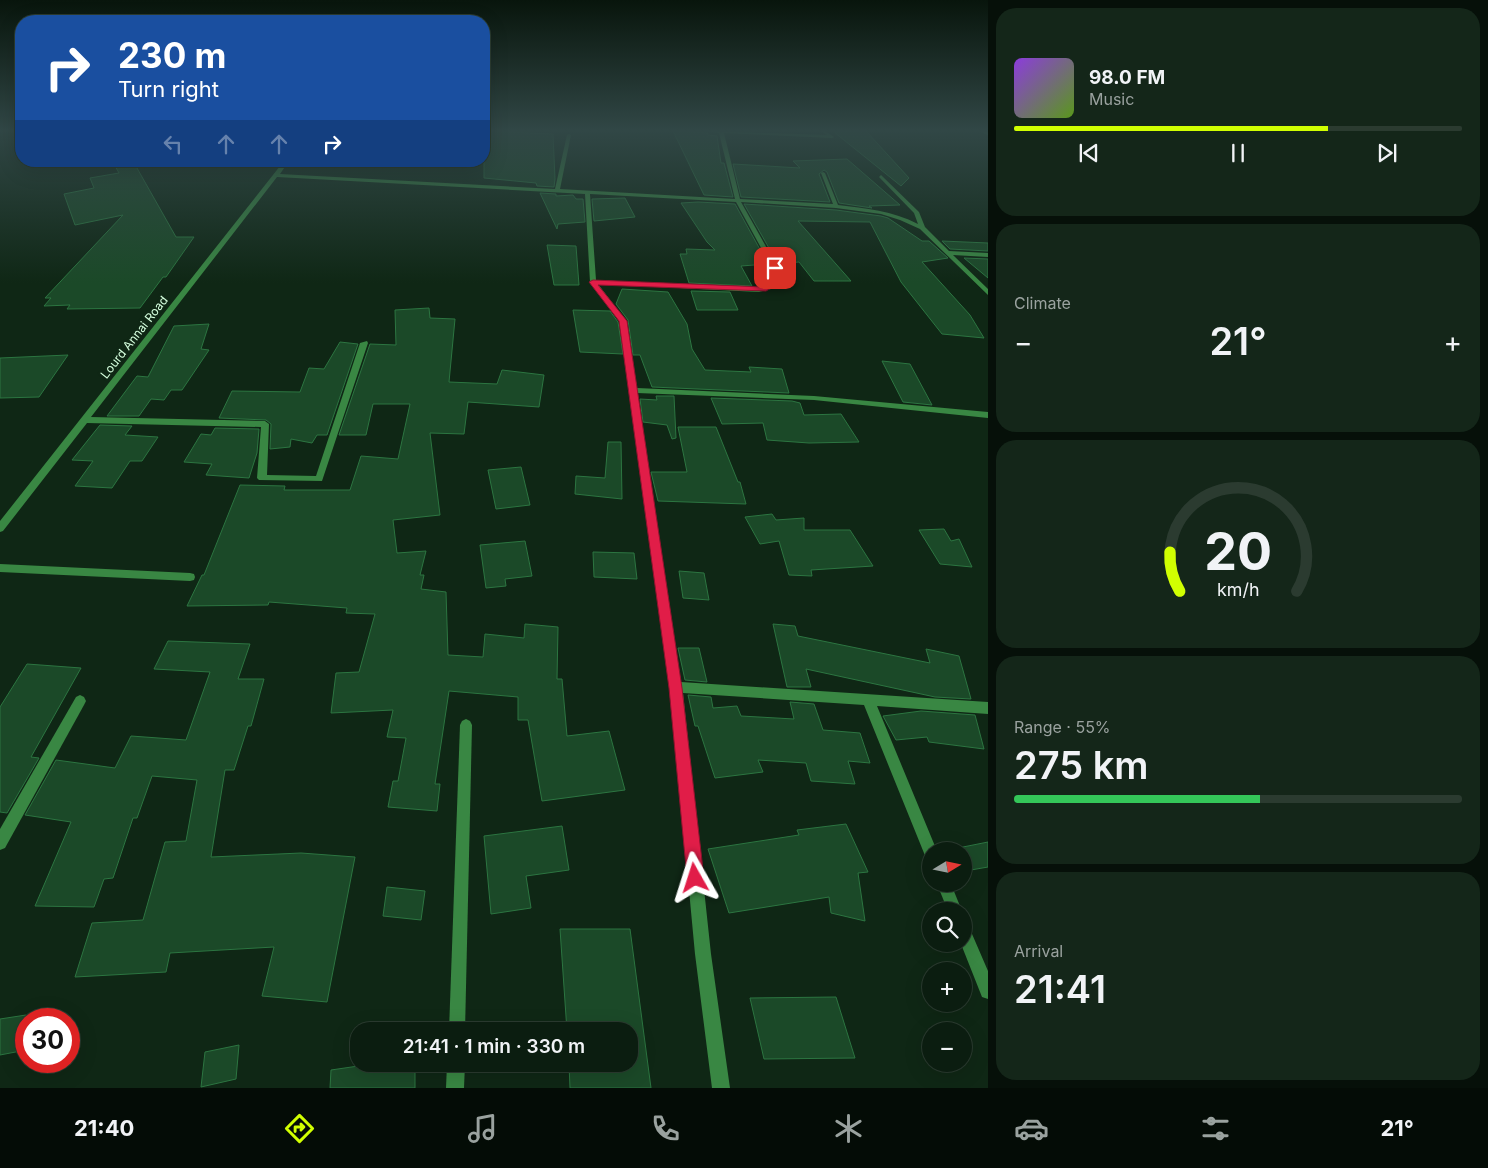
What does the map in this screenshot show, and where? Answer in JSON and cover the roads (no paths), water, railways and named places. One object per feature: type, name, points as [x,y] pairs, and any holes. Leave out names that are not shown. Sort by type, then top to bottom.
[{"type":"street","name":"Lourd Annai Road","points":[[0,528],[270,182]]},
{"type":"street","points":[[394,182],[836,206],[878,211],[896,215],[922,228],[950,253],[988,292]]},
{"type":"street","points":[[557,191],[559,182]]},
{"type":"street","points":[[593,282],[758,290],[773,287],[777,278],[775,268],[738,201],[733,182]]},
{"type":"street","points":[[826,182],[836,206]]},
{"type":"street","points":[[886,182],[916,213],[922,228]]},
{"type":"street","points":[[586,192],[593,282],[623,321],[676,688],[703,954],[721,1088]]},
{"type":"street","points":[[950,253],[988,254]]},
{"type":"street","points":[[84,420],[265,424],[262,478],[319,478],[364,342]]},
{"type":"street","points":[[633,390],[814,398],[988,415]]},
{"type":"street","points":[[0,568],[190,578]]},
{"type":"street","points":[[676,688],[988,708]]},
{"type":"street","points":[[868,700],[926,842]]},
{"type":"street","points":[[0,844],[80,701]]},
{"type":"street","points":[[457,1022],[466,725]]},
{"type":"street","points":[[972,952],[988,991]]},
{"type":"street","points":[[456,1072],[456,1088]]}]
